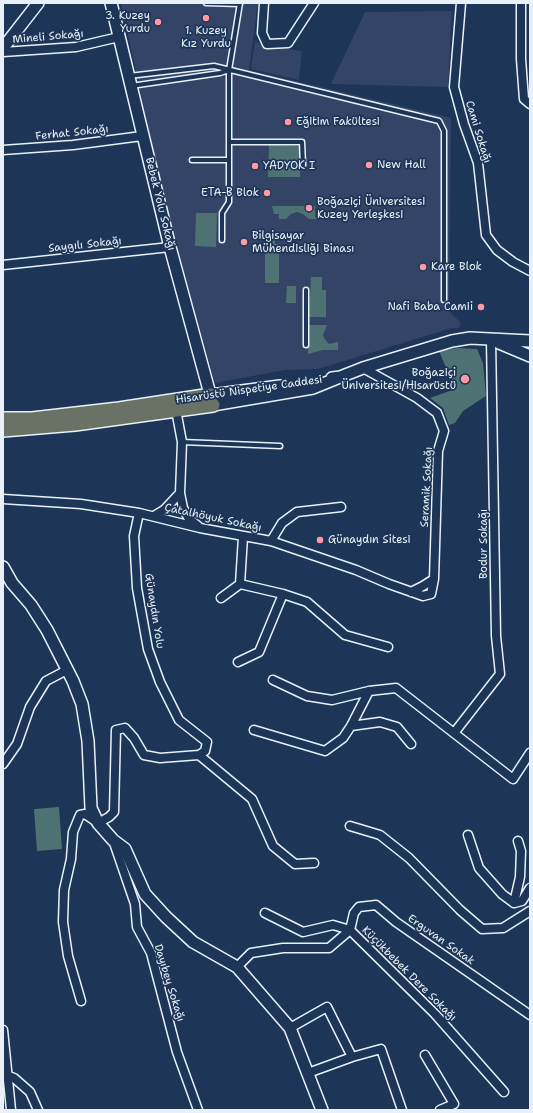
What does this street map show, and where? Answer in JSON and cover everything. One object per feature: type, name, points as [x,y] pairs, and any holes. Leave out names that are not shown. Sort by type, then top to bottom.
[{"type":"main road","points":[[3,48],[38,3]]},
{"type":"main road","name":"Bebek Yolu Sokağı","points":[[111,3],[170,247],[212,400]]},
{"type":"main road","name":"Hisarüstü Nispetiye Caddesi","points":[[3,419],[32,419],[212,400],[340,377],[363,368],[452,341],[470,338],[530,341]]},
{"type":"main road","name":"Hisarüstü Nispetiye Caddesi","points":[[491,339],[530,356]]},
{"type":"main road","points":[[3,430],[75,424],[176,410],[212,400]]},
{"type":"main road","points":[[3,567],[43,624],[67,670],[82,704],[88,741],[91,808],[98,823],[112,840],[125,849],[145,894],[166,918],[193,942],[237,967],[290,1028],[322,1110]]},
{"type":"main road","points":[[313,1088],[317,1110]]},
{"type":"street","points":[[264,3],[262,33],[267,44],[288,43],[314,3]]},
{"type":"street","name":"Cami Sokağı","points":[[461,3],[454,87],[464,124],[478,163],[486,235],[496,250],[528,270]]},
{"type":"street","points":[[521,3],[521,59],[524,98],[530,104]]},
{"type":"street","name":"Mineli Sokağı","points":[[3,52],[76,47],[119,37]]},
{"type":"street","name":"Ferhat Sokağı","points":[[3,150],[73,145],[142,136]]},
{"type":"street","name":"Saygılı Sokağı","points":[[3,265],[170,247]]},
{"type":"street","points":[[528,270],[530,261]]},
{"type":"street","name":"Bodur Sokağı","points":[[454,733],[500,674],[496,636],[491,339]]},
{"type":"street","name":"Seramik Sokağı","points":[[363,368],[417,398],[437,413],[444,431],[438,451],[434,579],[431,594],[423,596],[411,592]]},
{"type":"street","points":[[176,410],[182,442],[180,493],[182,508],[189,519],[200,528]]},
{"type":"street","points":[[154,516],[164,510],[180,493]]},
{"type":"street","name":"Çatalhöyuk Sokağı","points":[[3,499],[81,504],[139,513],[200,528],[271,541],[356,570],[411,592]]},
{"type":"street","points":[[271,541],[282,523],[297,512],[341,507]]},
{"type":"street","name":"Günaydın Yolu","points":[[139,513],[134,536],[137,588],[148,649],[160,682],[179,720],[207,742],[205,751],[199,755]]},
{"type":"street","points":[[222,598],[240,584],[243,537]]},
{"type":"street","points":[[240,584],[283,594],[307,602],[345,635],[388,647]]},
{"type":"street","points":[[238,662],[259,652],[283,594]]},
{"type":"street","points":[[3,764],[17,744],[30,707],[46,681],[67,670]]},
{"type":"street","points":[[273,680],[307,696],[332,700],[369,691],[396,688],[513,779],[530,753]]},
{"type":"street","points":[[254,730],[325,751],[343,738],[369,691]]},
{"type":"street","points":[[351,726],[380,722],[397,727],[411,744]]},
{"type":"street","points":[[81,1001],[68,956],[63,922],[64,890],[71,859],[73,832],[80,815],[85,814],[98,823],[110,817],[114,812],[116,730],[125,728],[134,738],[144,755],[160,758],[199,755],[252,799],[273,846],[295,864],[314,863]]},
{"type":"street","points":[[350,826],[380,835],[409,858],[460,910],[482,929],[503,928],[530,912]]},
{"type":"street","points":[[468,835],[479,868],[502,894],[514,903]]},
{"type":"street","name":"Dayıbey Sokağı","points":[[112,840],[135,904],[137,927],[151,953],[177,1052],[198,1110]]},
{"type":"street","points":[[514,903],[520,877],[521,851],[518,841]]},
{"type":"street","points":[[514,903],[522,901],[530,888]]},
{"type":"street","name":"Erguvan Sokak","points":[[350,930],[354,913],[359,907],[376,905],[414,935],[530,1015]]},
{"type":"street","points":[[265,913],[303,932],[334,925],[350,930]]},
{"type":"street","name":"Küçükbebek Dere Sokağı","points":[[237,967],[251,953],[282,948],[329,948],[350,930],[436,1014],[504,1092]]},
{"type":"street","points":[[290,1028],[327,1007],[352,1057]]},
{"type":"street","points":[[3,1030],[9,1076],[11,1110]]},
{"type":"street","points":[[308,1073],[352,1057],[381,1049],[402,1110]]},
{"type":"street","points":[[425,1055],[456,1107],[440,1110]]},
{"type":"street","points":[[9,1076],[14,1078],[30,1092],[38,1110]]},
{"type":"lane","points":[[206,3],[240,3],[230,70],[230,160],[228,202],[222,213],[222,240]]},
{"type":"lane","points":[[129,81],[214,66],[439,121],[444,131],[444,300]]},
{"type":"lane","points":[[129,81],[220,73],[230,70]]},
{"type":"lane","points":[[230,142],[302,142],[303,165]]},
{"type":"lane","points":[[192,160],[230,160]]},
{"type":"lane","points":[[306,290],[306,345]]},
{"type":"lane","points":[[182,442],[280,446]]},
{"type":"shaded area","name":"Boğaziçi Üniversitesi Kuzey Yerleşkesi","points":[[121,3],[258,3],[249,70],[451,118],[449,311],[461,323],[459,328],[452,328],[318,369],[285,370],[215,383],[183,268],[153,149]]},
{"type":"shaded area","points":[[452,11],[448,87],[331,84],[365,12]]},
{"type":"shaded area","points":[[255,41],[262,45],[302,51],[299,80],[251,69]]},
{"type":"green space","points":[[269,145],[297,146],[300,148],[300,177],[268,177]]},
{"type":"green space","points":[[272,206],[315,206],[315,217],[321,217],[321,219],[309,219],[303,214],[297,212],[291,214],[286,219],[279,219],[279,214],[274,214]]},
{"type":"green space","points":[[196,213],[217,213],[216,247],[195,246]]},
{"type":"green space","points":[[265,235],[270,235],[270,239],[275,239],[275,244],[279,244],[279,283],[265,283]]},
{"type":"green space","points":[[311,277],[322,277],[322,290],[326,290],[326,317],[309,317]]},
{"type":"green space","points":[[287,286],[296,286],[296,303],[286,303]]},
{"type":"green space","points":[[308,325],[327,325],[323,335],[324,338],[329,344],[338,342],[338,350],[323,350],[308,354]]},
{"type":"green space","points":[[458,348],[477,349],[483,363],[486,396],[463,411],[455,423],[449,425],[443,408],[430,398],[455,389],[439,351]]},
{"type":"green space","points":[[59,807],[62,849],[37,851],[34,809]]},
{"type":"place","name":"1. Kuzey Kız Yurdu","points":[[206,18]]},
{"type":"place","name":"3. Kuzey Yurdu","points":[[158,22]]},
{"type":"place","name":"Eğitim Fakültesi","points":[[288,122]]},
{"type":"place","name":"New Hall","points":[[369,165]]},
{"type":"place","name":"YADYOK I","points":[[255,166]]},
{"type":"place","name":"ETA-B Blok","points":[[267,193]]},
{"type":"place","name":"Boğaziçi Üniversitesi Kuzey Yerleşkesi","points":[[309,208]]},
{"type":"place","name":"Bilgisayar Mühendisliği Binası","points":[[244,242]]},
{"type":"place","name":"Kare Blok","points":[[423,267]]},
{"type":"place","name":"Nafi Baba Camii","points":[[481,307]]},
{"type":"place","name":"Boğaziçi Üniversitesi/Hisarüstü","points":[[465,379]]},
{"type":"place","name":"Günaydın Sitesi","points":[[320,540]]}]
